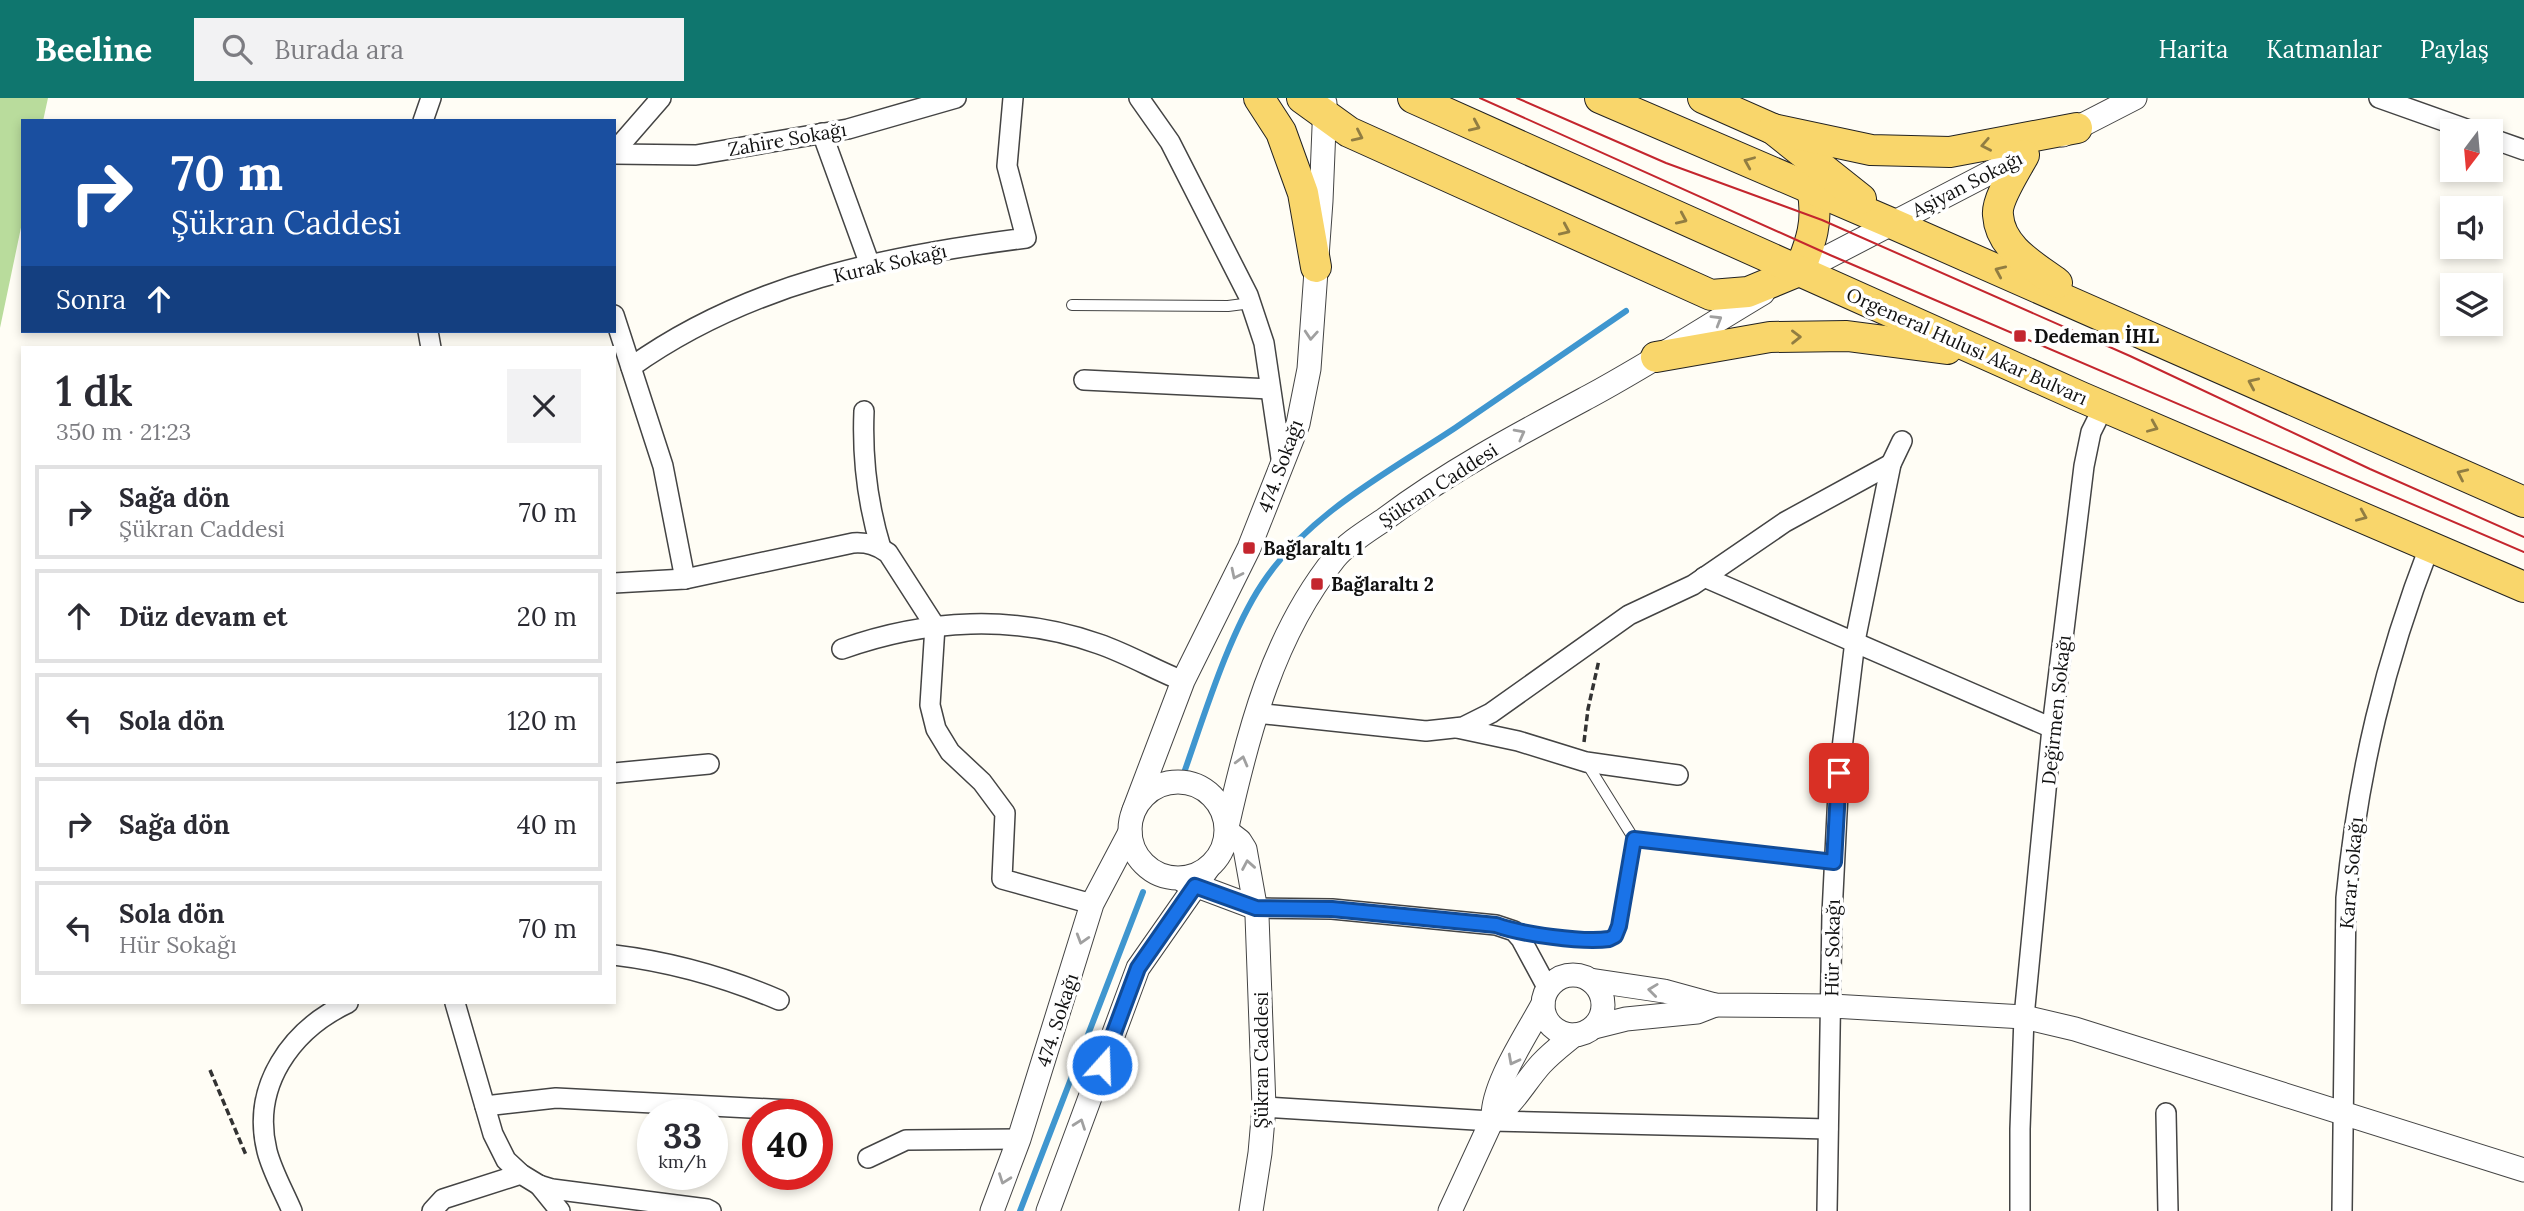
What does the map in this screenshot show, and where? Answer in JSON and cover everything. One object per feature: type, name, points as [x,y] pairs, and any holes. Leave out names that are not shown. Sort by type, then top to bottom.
[{"type":"main road","points":[[1259,98],[1281,132],[1303,193],[1316,267]]},
{"type":"main road","name":"Orgeneral Hulusi Akar Bulvarı","points":[[1412,98],[1992,358],[2524,587]]},
{"type":"main road","points":[[1600,98],[2524,502]]},
{"type":"main road","points":[[1703,98],[1773,129],[1871,150],[1950,152],[2077,128]]},
{"type":"main road","points":[[1317,103],[1349,132],[1711,295],[1748,292],[1799,271],[1812,240],[1815,203],[1812,189]]},
{"type":"main road","points":[[1773,129],[1891,223]]},
{"type":"main road","points":[[2024,155],[1997,214],[2003,235],[2017,253],[2100,315]]},
{"type":"main road","points":[[1656,357],[1770,337],[1847,336],[1924,345],[1992,358]]},
{"type":"street","points":[[424,119],[431,98]]},
{"type":"street","points":[[616,151],[661,98]]},
{"type":"street","name":"Zahire Sokağı","points":[[616,153],[696,155],[848,129],[956,98]]},
{"type":"street","name":"Kurak Sokağı","points":[[632,367],[689,329],[751,300],[870,265],[961,247],[1026,238],[1007,166],[1013,98]]},
{"type":"street","points":[[1139,98],[1170,142],[1251,303],[1264,343],[1282,465]]},
{"type":"street","name":"Aşiyan Sokağı","points":[[1799,271],[2135,98]]},
{"type":"street","points":[[2379,98],[2440,120]]},
{"type":"street","name":"474. Sokağı","points":[[1134,810],[1183,681],[1249,548],[1298,424],[1309,369],[1316,267],[1317,103]]},
{"type":"street","points":[[822,133],[870,265]]},
{"type":"street","points":[[2503,143],[2524,150]]},
{"type":"street","name":"Şükran Caddesi","points":[[1251,1211],[1264,1107],[1262,997],[1256,908],[1245,849],[1227,829],[1256,713],[1297,618],[1336,556],[1404,505],[1455,471],[1656,357],[1799,271]]},
{"type":"street","points":[[616,321],[663,466],[685,579]]},
{"type":"street","points":[[1084,380],[1270,389]]},
{"type":"street","name":"Değirmen Sokağı","points":[[2020,1211],[2024,1017],[2052,728],[2084,466],[2091,432],[2104,406]]},
{"type":"street","points":[[864,411],[865,475],[881,548]]},
{"type":"street","name":"Hür Sokağı","points":[[1827,1211],[1834,862],[1839,773],[1855,641],[1891,464],[1902,441]]},
{"type":"street","points":[[1256,713],[1426,731],[1457,728],[1478,721],[1564,662],[1612,625],[1649,604],[1692,586],[1785,522],[1891,464]]},
{"type":"street","points":[[616,583],[685,579],[853,543],[864,542],[881,548],[888,553],[935,626],[932,717],[942,741],[998,800],[1005,813],[1002,879],[1093,904]]},
{"type":"street","name":"Karar Sokağı","points":[[2342,1211],[2346,898],[2358,799],[2388,664],[2407,603],[2430,545]]},
{"type":"street","points":[[1704,577],[2052,728]]},
{"type":"street","points":[[842,649],[892,633],[935,626],[1006,624],[1067,634],[1131,657],[1183,681]]},
{"type":"street","points":[[1457,728],[1518,741],[1586,762],[1678,775]]},
{"type":"street","points":[[616,773],[709,764]]},
{"type":"street","points":[[1048,1211],[1138,968],[1193,877],[1223,850],[1227,829],[1220,805],[1213,796],[1204,789],[1182,782],[1170,782],[1149,792],[1134,810],[1130,832],[1136,855],[1153,871],[1193,877],[1256,908],[1332,909],[1496,925],[1514,931],[1521,939],[1545,997],[1545,1015],[1550,1024],[1564,1033],[1584,1031],[1626,1019],[1697,1012],[1715,1005]]},
{"type":"street","name":"474. Sokağı","points":[[992,1211],[1019,1139],[1093,904],[1130,832]]},
{"type":"street","points":[[616,955],[645,958],[702,971],[779,1000]]},
{"type":"street","points":[[1450,1211],[1492,1120],[1517,1097],[1542,1063],[1584,1031],[1602,1013],[1603,1002],[1598,987],[1590,980],[1580,975],[1570,975],[1555,981],[1499,1087],[1492,1105],[1492,1120]]},
{"type":"street","points":[[1590,980],[1664,991],[1715,1005],[1832,1006],[2024,1017],[2076,1029],[2524,1170]]},
{"type":"street","points":[[292,1211],[266,1147],[263,1126],[267,1092],[277,1066],[289,1046],[310,1026],[346,1004]]},
{"type":"street","points":[[455,1004],[498,1147],[506,1160],[521,1174],[552,1189],[711,1211]]},
{"type":"street","points":[[485,1106],[556,1098],[742,1108]]},
{"type":"street","points":[[1264,1107],[1492,1120],[1828,1129]]},
{"type":"street","points":[[2166,1113],[2168,1211]]},
{"type":"street","points":[[868,1158],[906,1140],[1019,1139]]},
{"type":"street","points":[[432,1211],[443,1199],[521,1174]]},
{"type":"street","points":[[539,1185],[560,1211]]},
{"type":"lane","points":[[1072,305],[1228,306],[1251,303]]},
{"type":"lane","points":[[1514,931],[1601,940],[1615,936],[1634,839],[1586,762]]},
{"type":"lane","points":[[1634,839],[1834,862]]},
{"type":"path","points":[[1586,762],[1584,733],[1590,697],[1612,625]]},
{"type":"path","points":[[210,1070],[248,1160]]},
{"type":"green space","points":[[0,98],[48,98],[43,119],[21,119],[21,228],[0,328]]},
{"type":"waterway","points":[[1185,770],[1239,626],[1262,584],[1302,536],[1350,497],[1626,311]]},
{"type":"waterway","points":[[1020,1211],[1143,892]]},
{"type":"tram line","points":[[1480,98],[1830,255],[2524,552]]},
{"type":"tram line","points":[[1517,98],[1666,163],[1822,220],[2130,356],[2370,469],[2524,537]]},
{"type":"place","name":"Dedeman İHL","points":[[2020,336]]},
{"type":"place","name":"Bağlaraltı 1","points":[[1249,548]]},
{"type":"place","name":"Bağlaraltı 2","points":[[1317,584]]},
{"type":"route","points":[[1102,1065],[1138,968],[1195,886],[1256,908],[1332,909],[1496,925],[1514,931],[1609,939],[1615,936],[1619,926],[1634,839],[1834,862],[1839,773]]}]
